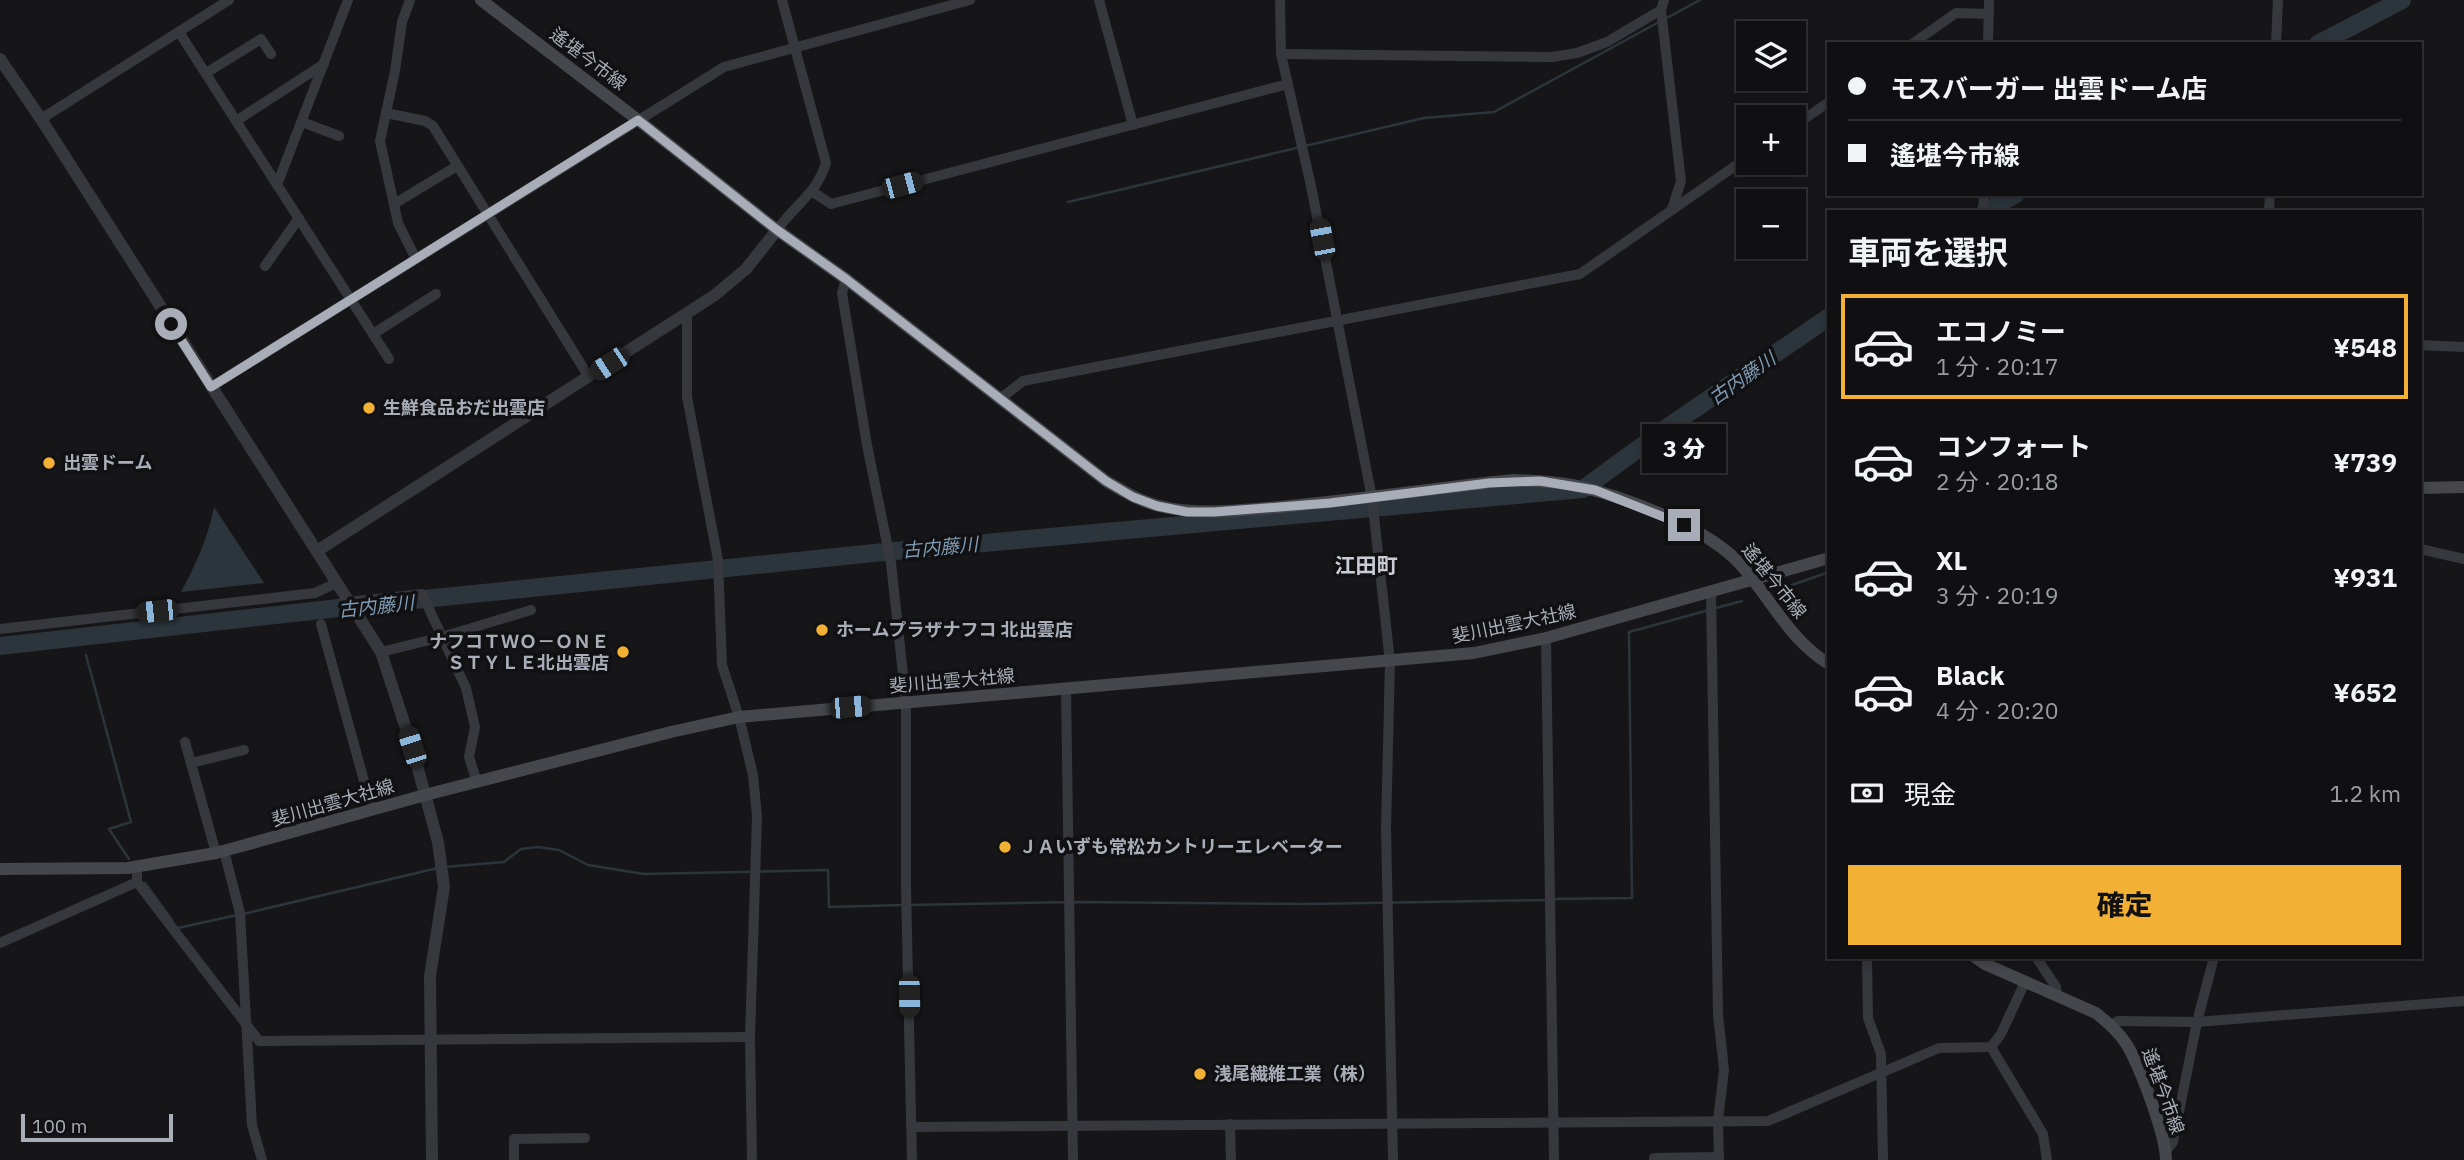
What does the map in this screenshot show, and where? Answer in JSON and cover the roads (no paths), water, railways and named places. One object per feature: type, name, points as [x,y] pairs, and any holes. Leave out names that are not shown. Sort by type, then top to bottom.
[{"type":"main road","name":"遙堪今市線","points":[[481,0],[1106,481],[1133,497],[1157,506],[1187,512],[1214,512],[1372,498],[1513,480],[1569,484],[1595,490],[1701,532],[1725,548],[1755,580],[1802,644],[1827,663]]},
{"type":"main road","points":[[2422,488],[2464,487]]},
{"type":"main road","name":"斐川出雲大社線","points":[[0,869],[137,867],[220,852],[425,795],[739,717],[1474,653],[1546,638],[1827,559]]},
{"type":"main road","name":"遙堪今市線","points":[[1978,959],[2096,1013],[2111,1025],[2134,1058],[2163,1135],[2166,1156]]},
{"type":"street","points":[[41,119],[229,0]]},
{"type":"street","points":[[277,185],[348,0]]},
{"type":"street","points":[[410,0],[402,22],[380,141],[398,223],[416,259]]},
{"type":"street","points":[[317,551],[715,295],[746,269],[789,213],[813,192],[826,163],[782,0]]},
{"type":"street","points":[[211,387],[724,67],[970,0]]},
{"type":"street","points":[[1099,0],[1133,125]]},
{"type":"street","points":[[1280,0],[1281,54],[1311,186],[1372,498],[1390,662],[1386,828],[1393,1160]]},
{"type":"street","points":[[1988,42],[1989,0]]},
{"type":"street","points":[[2276,41],[2278,0]]},
{"type":"street","points":[[1281,54],[1552,57],[1608,42],[1662,5],[1681,181],[1672,209]]},
{"type":"street","points":[[1915,42],[1956,13],[1989,14]]},
{"type":"street","points":[[179,32],[389,359]]},
{"type":"street","points":[[206,74],[261,39],[271,54]]},
{"type":"street","points":[[0,59],[5,74],[41,119],[381,652],[439,842],[444,887],[430,976],[432,1160]]},
{"type":"street","points":[[236,121],[325,64]]},
{"type":"street","points":[[813,192],[831,204],[1288,84]]},
{"type":"street","points":[[1806,118],[1827,103]]},
{"type":"street","points":[[386,113],[425,121],[433,126],[589,377]]},
{"type":"street","points":[[302,122],[339,136]]},
{"type":"street","points":[[1000,399],[1023,381],[1580,274],[1736,165]]},
{"type":"street","points":[[394,204],[457,166]]},
{"type":"street","points":[[265,266],[299,218]]},
{"type":"street","points":[[846,279],[842,293],[867,445],[891,564],[906,702],[906,887],[912,1160]]},
{"type":"street","points":[[373,334],[436,294]]},
{"type":"street","points":[[687,314],[687,397],[718,560],[722,665],[739,717],[753,775],[757,817],[750,1037],[752,1160]]},
{"type":"street","points":[[2422,345],[2464,347]]},
{"type":"street","points":[[2422,548],[2464,559]]},
{"type":"street","points":[[0,629],[314,593],[336,583]]},
{"type":"street","points":[[1654,1158],[1719,1159],[1718,1120],[1724,1070],[1718,1014],[1710,592]]},
{"type":"street","points":[[348,602],[422,594],[466,688],[475,727],[469,757],[477,782]]},
{"type":"street","points":[[381,652],[531,610]]},
{"type":"street","points":[[321,624],[372,810]]},
{"type":"street","points":[[1546,638],[1554,1160]]},
{"type":"street","points":[[1066,689],[1073,1160]]},
{"type":"street","points":[[185,742],[240,913],[252,1125],[262,1160]]},
{"type":"street","points":[[191,763],[244,750]]},
{"type":"street","points":[[137,867],[137,882],[258,1041],[750,1037]]},
{"type":"street","points":[[0,943],[137,882]]},
{"type":"street","points":[[1867,959],[1868,1018],[1881,1054],[1883,1160]]},
{"type":"street","points":[[2037,959],[2056,987],[2057,996]]},
{"type":"street","points":[[2166,1156],[2173,1142],[2197,1022],[2213,959]]},
{"type":"street","points":[[1991,1047],[2001,1034],[2025,982]]},
{"type":"street","points":[[2111,1025],[2119,1021],[2197,1022],[2464,1001]]},
{"type":"street","points":[[911,1127],[1768,1121],[1940,1048],[1991,1047]]},
{"type":"street","points":[[1991,1047],[2043,1134],[2047,1160]]},
{"type":"street","points":[[1230,1124],[1231,1160]]},
{"type":"street","points":[[514,1160],[514,1139],[585,1138]]},
{"type":"waterway","points":[[1665,19],[1700,0]]},
{"type":"waterway","name":"古内藤川","points":[[2322,42],[2402,0]]},
{"type":"waterway","points":[[1068,202],[1424,118],[1494,112],[1659,22]]},
{"type":"waterway","name":"古内藤川","points":[[1988,210],[2013,196]]},
{"type":"waterway","name":"古内藤川","points":[[0,646],[365,605],[884,552],[1583,489],[1827,318]]},
{"type":"waterway","points":[[1792,585],[1827,573]]},
{"type":"waterway","points":[[1716,608],[1742,601]]},
{"type":"waterway","points":[[1553,899],[1632,898],[1629,632],[1709,610]]},
{"type":"waterway","points":[[86,655],[131,822],[109,829],[129,859]]},
{"type":"waterway","points":[[444,867],[504,862],[521,849],[538,847],[559,850],[588,865],[644,874],[828,870],[829,907],[903,905]]},
{"type":"waterway","points":[[243,914],[438,868]]},
{"type":"waterway","points":[[145,883],[172,920]]},
{"type":"waterway","points":[[910,905],[1078,902],[1310,904],[1547,900]]},
{"type":"waterway","points":[[178,928],[237,915]]},
{"type":"place","name":"生鮮食品おだ出雲店","points":[[369,408]]},
{"type":"place","name":"出雲ドーム","points":[[49,463]]},
{"type":"place","name":"ホームプラザナフコ 北出雲店","points":[[822,630]]},
{"type":"place","name":"ナフコＴＷＯ－ＯＮＥ ＳＴＹＬＥ北出雲店","points":[[623,652]]},
{"type":"place","name":"ＪＡいずも常松カントリーエレベーター","points":[[1005,847]]},
{"type":"place","name":"浅尾繊維工業（株）","points":[[1200,1074]]},
{"type":"district","name":"江田町","points":[[1366,566]]}]
